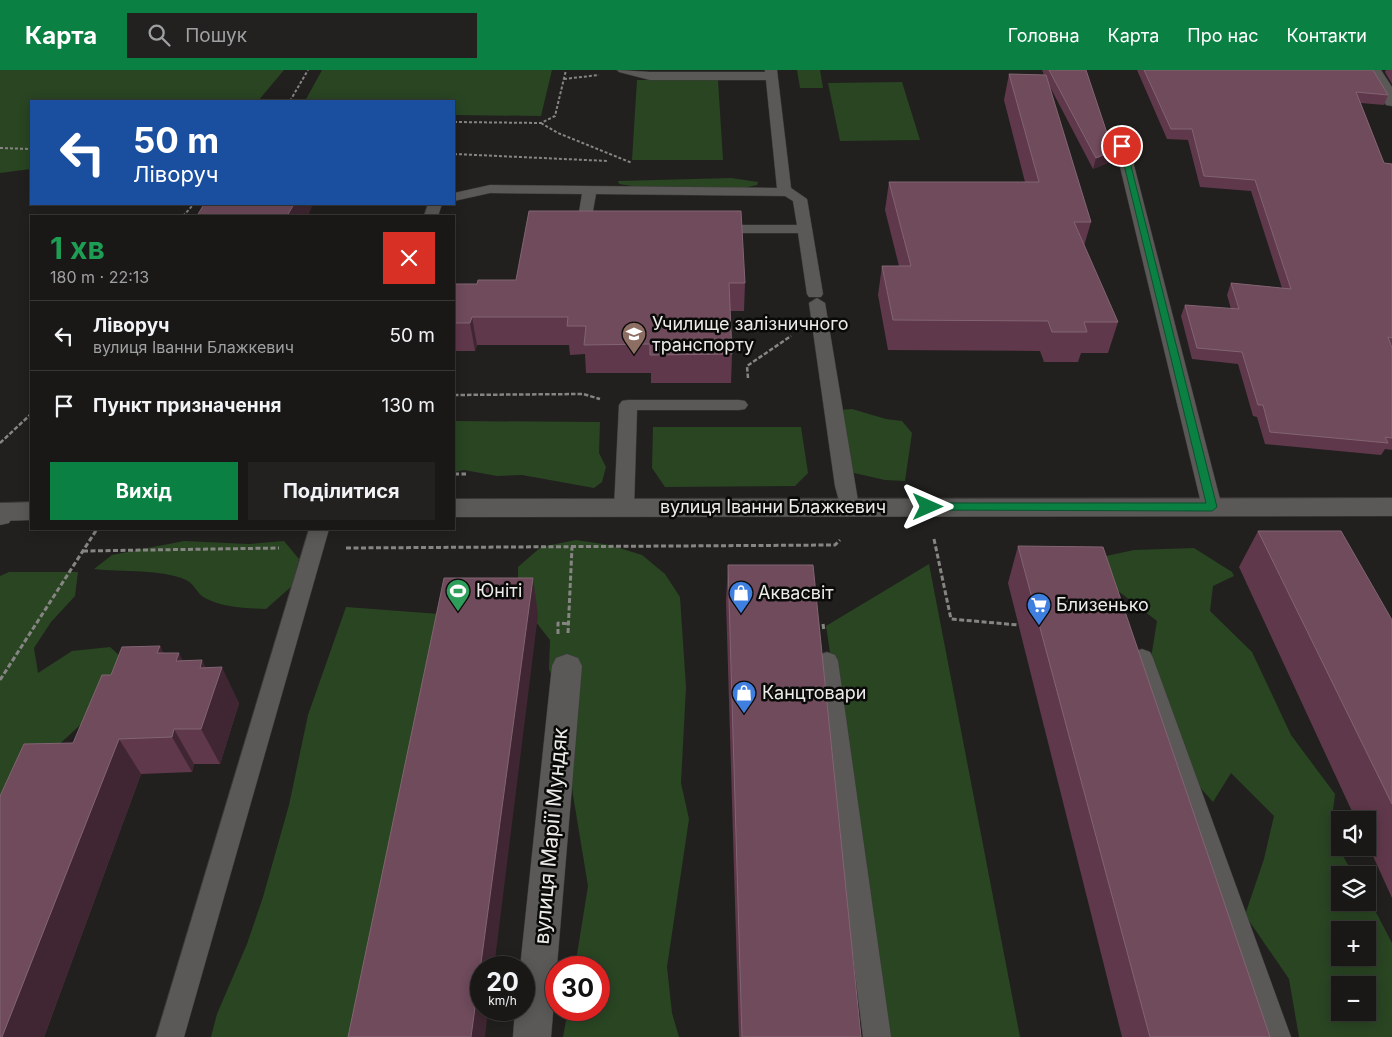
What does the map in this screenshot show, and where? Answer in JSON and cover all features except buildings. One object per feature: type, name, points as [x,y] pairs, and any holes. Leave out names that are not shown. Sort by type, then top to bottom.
[{"type":"street","points":[[1373,70],[1392,101]]},
{"type":"street","name":"вулиця Іванни Блажкевич","points":[[455,508],[1392,507]]},
{"type":"street","points":[[1,512],[30,511]]},
{"type":"street","name":"вулиця Марії Мундяк","points":[[532,1037],[567,666]]},
{"type":"lane","points":[[624,70],[650,76],[771,73],[784,190],[800,199],[844,486],[849,507]]},
{"type":"lane","points":[[1122,146],[1212,507]]},
{"type":"lane","points":[[455,197],[490,189],[787,192]]},
{"type":"lane","points":[[590,190],[585,218],[610,229],[620,229]]},
{"type":"lane","points":[[698,229],[805,229]]},
{"type":"lane","points":[[624,508],[628,405],[739,405]]},
{"type":"lane","points":[[170,1037],[319,530]]},
{"type":"lane","points":[[1142,658],[1277,1037]]},
{"type":"lane","points":[[827,661],[877,1037]]},
{"type":"path","points":[[291,100],[308,70]]},
{"type":"path","points":[[455,123],[541,123],[555,116],[566,70]]},
{"type":"path","points":[[564,79],[624,70]]},
{"type":"path","points":[[541,123],[558,134],[635,164]]},
{"type":"path","points":[[0,148],[30,149]]},
{"type":"path","points":[[184,215],[193,205]]},
{"type":"path","points":[[748,383],[747,366],[817,305]]},
{"type":"path","points":[[455,395],[583,394],[628,405]]},
{"type":"path","points":[[0,443],[30,415]]},
{"type":"path","points":[[0,680],[97,530]]},
{"type":"path","points":[[932,533],[951,619],[1018,625]]},
{"type":"path","points":[[337,548],[747,546]]},
{"type":"path","points":[[558,623],[569,624],[572,547]]},
{"type":"path","points":[[83,551],[280,548]]},
{"type":"green space","points":[[0,70],[284,70],[259,100],[30,100],[30,169],[0,173]]},
{"type":"green space","points":[[322,70],[552,70],[541,116],[455,115],[455,100],[306,100]]},
{"type":"green space","points":[[797,70],[820,70],[823,88],[800,88]]},
{"type":"green space","points":[[637,80],[718,80],[723,160],[632,160]]},
{"type":"green space","points":[[902,82],[920,140],[840,141],[828,83]]},
{"type":"green space","points":[[731,178],[758,182],[757,185],[743,188],[632,186],[619,184],[618,181]]},
{"type":"green space","points":[[852,409],[886,419],[902,421],[912,433],[905,481],[885,480],[854,473],[847,455],[840,410]]},
{"type":"green space","points":[[455,421],[600,422],[599,453],[606,467],[602,482],[594,488],[522,475],[497,476],[464,470],[455,472]]},
{"type":"green space","points":[[653,427],[801,427],[808,473],[795,486],[665,487],[652,468]]},
{"type":"green space","points":[[576,540],[610,545],[642,555],[665,574],[680,597],[686,687],[681,783],[689,819],[667,967],[672,1013],[679,1037],[563,1037],[566,1021],[610,1021],[610,956],[577,956],[588,886],[573,795],[561,699],[549,669],[550,640],[532,617],[518,593],[518,567],[541,547]]},
{"type":"green space","points":[[184,541],[249,544],[284,541],[299,559],[292,586],[266,609],[243,608],[227,606],[212,601],[202,596],[189,581],[177,576],[154,572],[94,569],[112,555]]},
{"type":"green space","points":[[1194,548],[1232,572],[1234,576],[1213,586],[1210,611],[1252,652],[1291,735],[1335,794],[1333,811],[1331,811],[1331,856],[1343,856],[1349,866],[1331,866],[1331,911],[1375,911],[1392,943],[1392,1037],[1299,1037],[1289,979],[1245,915],[1264,859],[1274,816],[1231,773],[1213,802],[1187,773],[1134,686],[1152,652],[1157,621],[1100,577],[1092,559],[1134,550]]},
{"type":"green space","points":[[929,564],[1020,1037],[888,1037],[826,626]]},
{"type":"green space","points":[[9,572],[78,572],[75,596],[51,622],[34,648],[38,673],[72,651],[110,647],[130,665],[114,694],[53,750],[0,837],[0,576]]},
{"type":"green space","points":[[346,607],[453,615],[370,1037],[211,1037],[217,1014],[247,944],[263,897],[289,805],[308,715]]},
{"type":"place","name":"Училище залізничного транспорту","points":[[634,355]]},
{"type":"place","name":"Юніті","points":[[458,612]]},
{"type":"place","name":"Аквасвіт","points":[[741,614]]},
{"type":"place","name":"Близенько","points":[[1039,626]]},
{"type":"place","name":"Канцтовари","points":[[744,714]]},
{"type":"route","points":[[928,507],[1212,507],[1202,474],[1122,146]]}]
